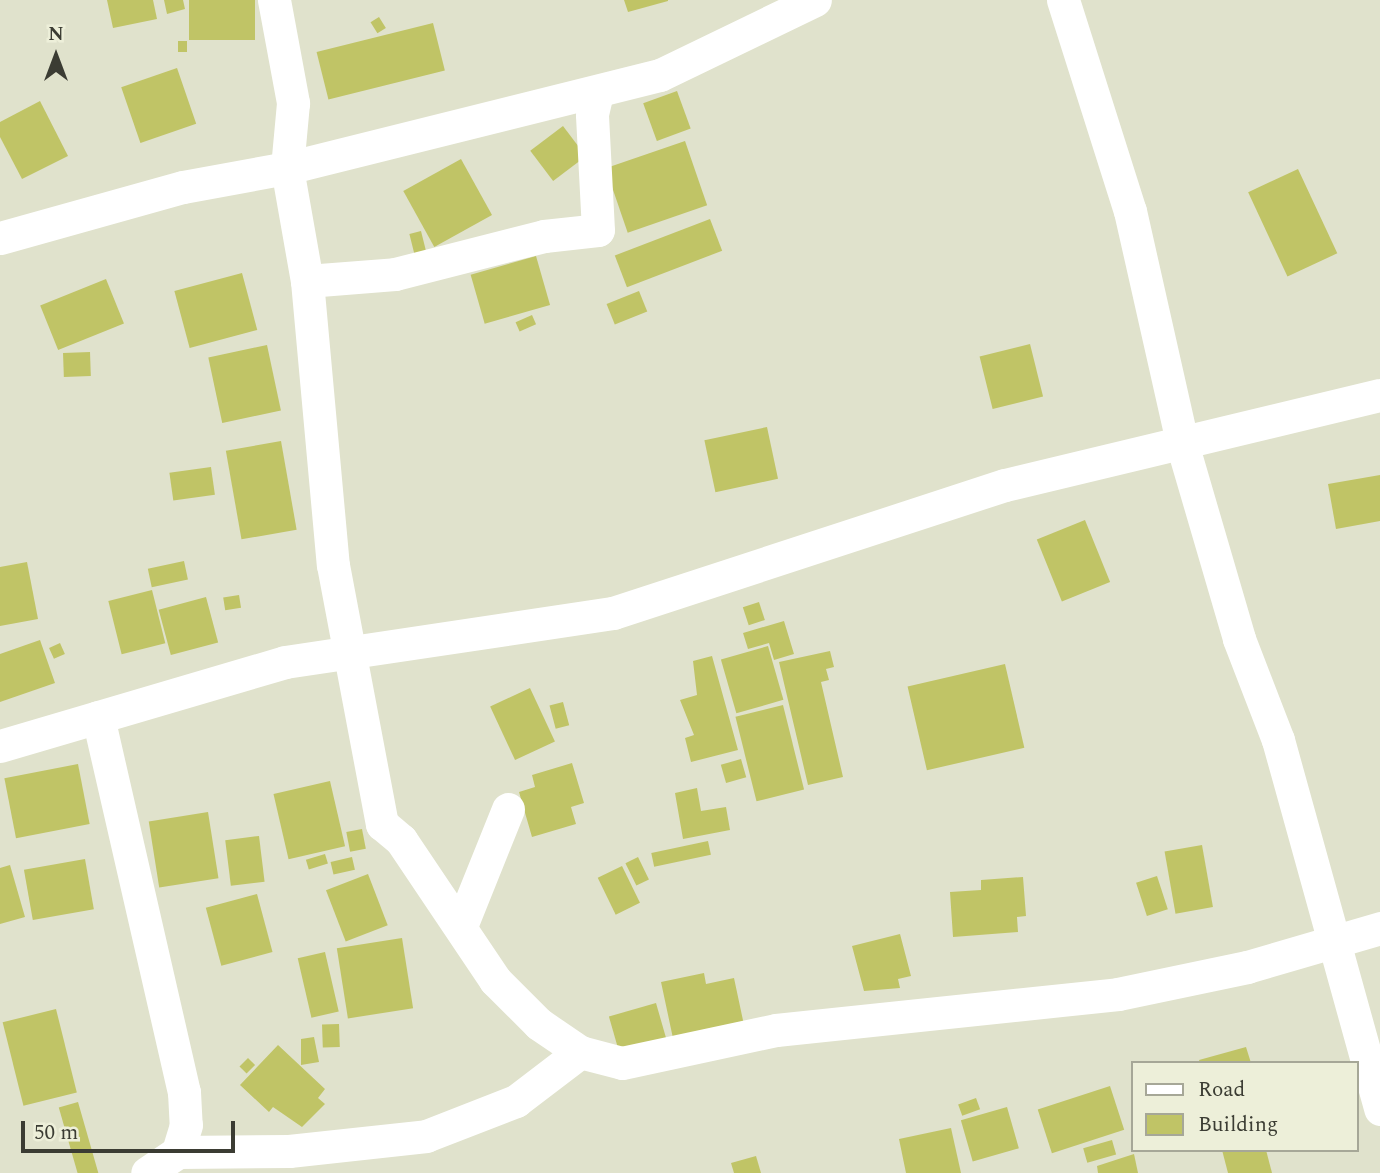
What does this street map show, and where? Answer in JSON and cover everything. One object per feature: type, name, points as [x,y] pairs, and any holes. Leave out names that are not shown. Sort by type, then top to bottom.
[{"type":"street","points":[[274,0],[293,103],[287,168],[307,281],[321,470],[345,652],[382,824],[401,840],[495,979],[539,1024],[580,1052],[622,1063],[776,1030],[1118,994],[1380,928]]},
{"type":"street","points":[[0,238],[171,190],[287,168],[597,92],[710,54],[789,7],[815,0]]},
{"type":"street","points":[[1063,0],[1130,211],[1183,447],[1239,639],[1278,740],[1380,1109]]},
{"type":"street","points":[[307,281],[395,274],[544,236],[598,230],[597,92]]},
{"type":"street","points":[[0,746],[285,662],[613,613],[1005,485],[1183,447],[1380,395]]},
{"type":"street","points":[[98,717],[184,1092],[186,1125],[178,1152]]},
{"type":"street","points":[[461,926],[508,809]]},
{"type":"street","points":[[147,1173],[178,1152],[289,1151],[426,1136],[516,1101],[580,1052]]},
{"type":"building","points":[[107,0],[153,0],[157,19],[113,28]]},
{"type":"building","points":[[164,0],[183,0],[185,9],[167,14]]},
{"type":"building","points":[[189,0],[255,0],[255,40],[189,40]]},
{"type":"building","points":[[624,0],[668,0],[668,1],[628,12]]},
{"type":"building","points":[[379,17],[386,28],[377,33],[371,22]]},
{"type":"building","points":[[433,23],[445,71],[328,100],[317,52]]},
{"type":"building","points":[[178,41],[187,41],[187,52],[178,52]]},
{"type":"building","points":[[177,68],[196,124],[140,143],[121,87]]},
{"type":"building","points":[[677,91],[691,129],[657,141],[643,103]]},
{"type":"building","points":[[40,101],[68,156],[22,179],[0,137],[0,122]]},
{"type":"building","points":[[563,126],[586,156],[553,181],[530,151]]},
{"type":"building","points":[[685,141],[707,205],[628,233],[606,168]]},
{"type":"building","points":[[461,159],[492,215],[434,247],[403,191]]},
{"type":"building","points":[[1298,169],[1337,253],[1287,277],[1248,192]]},
{"type":"building","points":[[710,219],[722,251],[627,287],[615,256]]},
{"type":"building","points":[[421,231],[427,255],[415,258],[409,234]]},
{"type":"building","points":[[536,256],[550,305],[485,324],[471,275]]},
{"type":"building","points":[[242,273],[257,330],[190,348],[174,291]]},
{"type":"building","points":[[106,279],[124,324],[58,350],[40,306]]},
{"type":"building","points":[[639,291],[647,311],[615,325],[607,304]]},
{"type":"building","points":[[532,315],[536,324],[520,331],[516,322]]},
{"type":"building","points":[[1030,344],[1043,396],[993,409],[980,357]]},
{"type":"building","points":[[267,345],[281,411],[222,423],[208,357]]},
{"type":"building","points":[[90,352],[91,376],[64,377],[63,353]]},
{"type":"building","points":[[767,427],[778,479],[715,492],[704,440]]},
{"type":"building","points":[[281,441],[297,530],[241,539],[226,451]]},
{"type":"building","points":[[211,467],[215,495],[173,501],[169,473]]},
{"type":"building","points":[[1380,475],[1380,521],[1336,529],[1328,484]]},
{"type":"building","points":[[1085,520],[1110,582],[1062,602],[1037,539]]},
{"type":"building","points":[[184,561],[188,580],[152,587],[148,569]]},
{"type":"building","points":[[27,562],[38,619],[0,626],[0,567]]},
{"type":"building","points":[[152,590],[165,643],[122,654],[108,601]]},
{"type":"building","points":[[239,595],[241,608],[225,610],[223,598]]},
{"type":"building","points":[[206,597],[218,642],[171,655],[159,610]]},
{"type":"building","points":[[759,602],[765,620],[749,625],[743,607]]},
{"type":"building","points":[[784,621],[794,654],[774,660],[769,643],[748,649],[743,633]]},
{"type":"building","points":[[40,640],[55,683],[0,702],[0,654]]},
{"type":"building","points":[[60,643],[65,654],[54,659],[49,648]]},
{"type":"building","points":[[768,646],[783,700],[736,713],[721,660]]},
{"type":"building","points":[[830,651],[834,667],[826,669],[829,680],[821,682],[843,777],[808,785],[779,662]]},
{"type":"building","points":[[712,656],[738,750],[691,762],[685,738],[694,735],[680,700],[697,695],[693,661]]},
{"type":"building","points":[[1005,664],[1024,748],[927,770],[908,686]]},
{"type":"building","points":[[530,688],[555,741],[515,760],[490,707]]},
{"type":"building","points":[[563,702],[569,725],[556,729],[549,706]]},
{"type":"building","points":[[783,705],[804,789],[757,801],[735,717]]},
{"type":"building","points":[[741,759],[746,777],[726,783],[721,765]]},
{"type":"building","points":[[572,763],[584,803],[571,807],[576,824],[532,837],[519,792],[535,787],[532,775]]},
{"type":"building","points":[[78,764],[90,824],[16,838],[4,778]]},
{"type":"building","points":[[330,781],[345,846],[289,859],[273,794]]},
{"type":"building","points":[[697,788],[701,811],[726,807],[730,830],[683,839],[675,793]]},
{"type":"building","points":[[208,812],[218,878],[159,888],[149,821]]},
{"type":"building","points":[[362,829],[366,849],[350,852],[346,832]]},
{"type":"building","points":[[259,836],[265,882],[231,886],[225,840]]},
{"type":"building","points":[[708,841],[711,855],[654,867],[651,853]]},
{"type":"building","points":[[1202,845],[1213,907],[1176,914],[1165,852]]},
{"type":"building","points":[[325,854],[328,864],[309,869],[306,860]]},
{"type":"building","points":[[352,857],[355,870],[333,875],[331,862]]},
{"type":"building","points":[[638,857],[649,879],[636,886],[625,863]]},
{"type":"building","points":[[85,859],[94,909],[33,920],[24,870]]},
{"type":"building","points":[[10,865],[25,917],[0,924],[0,868]]},
{"type":"building","points":[[622,866],[640,903],[616,915],[598,878]]},
{"type":"building","points":[[368,874],[388,925],[346,941],[326,890]]},
{"type":"building","points":[[1157,876],[1168,909],[1147,916],[1136,883]]},
{"type":"building","points":[[1023,877],[1026,916],[1017,917],[1018,932],[953,937],[950,892],[981,890],[981,880]]},
{"type":"building","points":[[257,894],[273,952],[221,966],[206,908]]},
{"type":"building","points":[[900,934],[911,976],[898,979],[900,988],[864,991],[852,946]]},
{"type":"building","points":[[402,938],[413,1008],[348,1018],[337,948]]},
{"type":"building","points":[[325,952],[339,1011],[311,1018],[298,958]]},
{"type":"building","points":[[704,973],[706,984],[734,978],[744,1025],[674,1043],[661,982]]},
{"type":"building","points":[[656,1003],[668,1044],[621,1058],[609,1017]]},
{"type":"building","points":[[56,1009],[77,1092],[23,1106],[3,1022]]},
{"type":"building","points":[[339,1024],[340,1047],[323,1048],[322,1025]]},
{"type":"building","points":[[314,1037],[319,1062],[301,1065],[301,1039]]},
{"type":"building","points":[[278,1045],[325,1089],[318,1098],[325,1104],[302,1127],[273,1107],[269,1112],[240,1085]]},
{"type":"building","points":[[1246,1047],[1250,1061],[1199,1061]]},
{"type":"building","points":[[248,1058],[255,1065],[247,1074],[240,1066]]},
{"type":"building","points":[[1110,1086],[1124,1130],[1052,1153],[1038,1109]]},
{"type":"building","points":[[976,1098],[980,1109],[962,1116],[958,1104]]},
{"type":"building","points":[[78,1102],[98,1173],[78,1173],[59,1108]]},
{"type":"building","points":[[1007,1107],[1019,1148],[973,1162],[961,1120]]},
{"type":"building","points":[[951,1128],[961,1173],[906,1173],[899,1139]]},
{"type":"building","points":[[1112,1140],[1116,1154],[1087,1163],[1083,1148]]},
{"type":"building","points":[[1223,1152],[1267,1152],[1272,1173],[1228,1173]]},
{"type":"building","points":[[1134,1154],[1138,1173],[1098,1173],[1097,1166]]},
{"type":"building","points":[[756,1156],[761,1173],[734,1173],[731,1163]]}]
